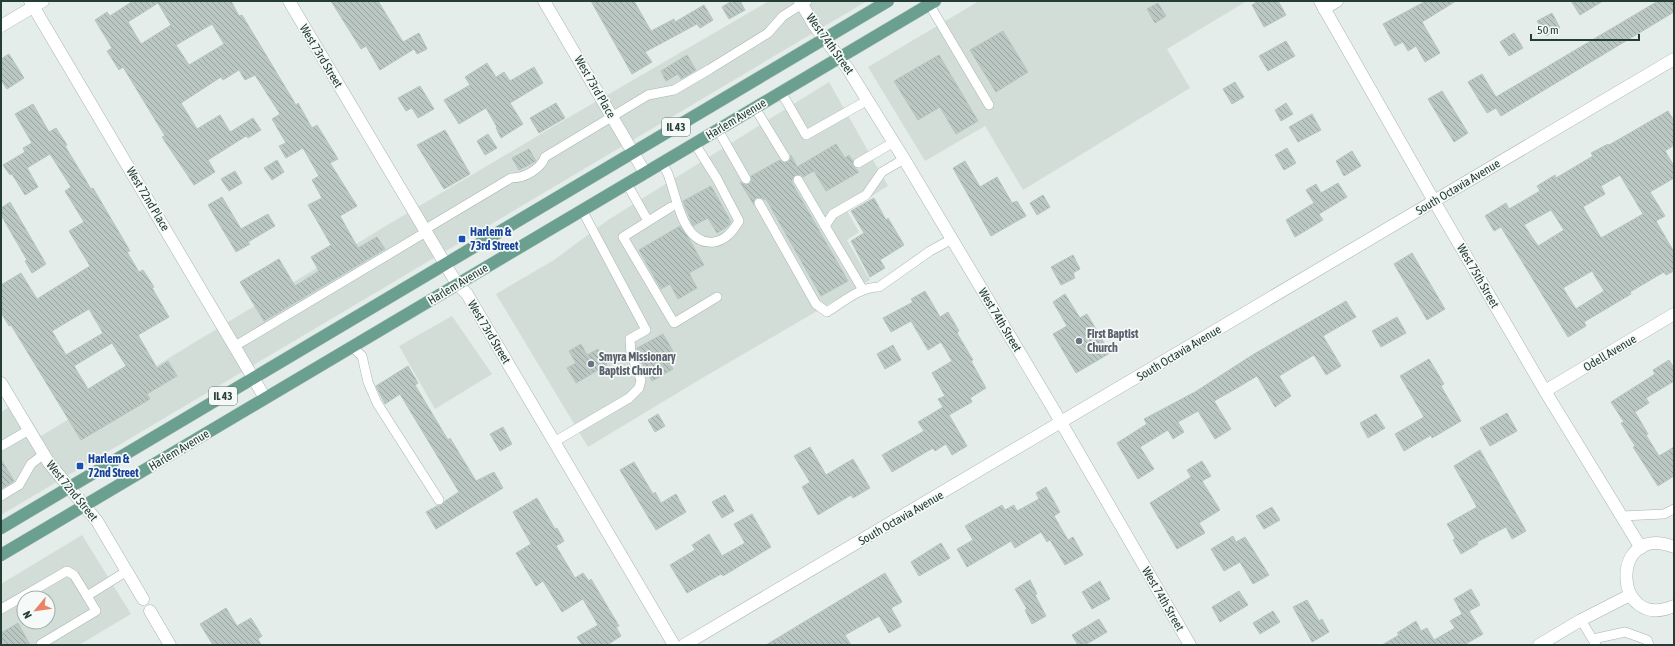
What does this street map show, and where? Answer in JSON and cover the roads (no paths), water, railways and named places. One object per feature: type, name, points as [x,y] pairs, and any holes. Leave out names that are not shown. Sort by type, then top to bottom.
[{"type":"main road","name":"Harlem Avenue","points":[[1,528],[888,1]]},
{"type":"main road","name":"Harlem Avenue","points":[[1,555],[932,3]]},
{"type":"street","name":"West 73rd Street","points":[[289,1],[457,284],[467,294],[674,645]]},
{"type":"street","name":"West 73rd Place","points":[[544,1],[645,173]]},
{"type":"street","points":[[1322,5],[1337,1]]},
{"type":"street","name":"West 74th Street","points":[[803,2],[814,25],[840,57],[894,142],[1061,423],[1190,645]]},
{"type":"street","points":[[1,26],[35,3]]},
{"type":"street","name":"West 72nd Place","points":[[35,3],[266,398]]},
{"type":"street","name":"West 75th Street","points":[[1322,5],[1545,391],[1641,548]]},
{"type":"street","name":"South Octavia Avenue","points":[[684,645],[1674,59]]},
{"type":"street","name":"Odell Avenue","points":[[1545,391],[1674,314]]},
{"type":"street","name":"West 72nd Street","points":[[1,383],[44,454],[68,488],[98,521],[143,599]]},
{"type":"street","points":[[1674,547],[1662,543],[1651,544],[1641,548],[1633,555],[1627,564],[1625,574],[1626,585],[1630,595],[1646,608],[1656,610],[1667,609],[1674,606]]},
{"type":"street","points":[[1540,645],[1581,620],[1630,595]]},
{"type":"street","points":[[150,611],[170,645]]},
{"type":"lane","points":[[235,346],[426,232],[429,227],[511,178],[519,178],[542,165],[545,157],[648,95],[674,90],[710,69],[768,33],[783,16],[803,2]]},
{"type":"lane","points":[[932,3],[989,105]]},
{"type":"lane","points":[[781,92],[806,135],[868,100]]},
{"type":"lane","points":[[755,108],[784,157]]},
{"type":"lane","points":[[718,130],[746,179]]},
{"type":"lane","points":[[858,163],[894,142]]},
{"type":"lane","points":[[662,163],[669,176],[679,212],[693,235],[707,243],[718,242],[731,234],[738,221],[717,179],[695,144]]},
{"type":"lane","points":[[825,226],[833,214],[866,195],[882,172],[904,159]]},
{"type":"lane","points":[[798,180],[863,290]]},
{"type":"lane","points":[[626,184],[648,221]]},
{"type":"lane","points":[[759,203],[816,304],[827,312],[863,290],[871,287],[879,287],[930,251],[952,239]]},
{"type":"lane","points":[[671,207],[623,237],[674,323],[717,297]]},
{"type":"lane","points":[[554,442],[629,398],[639,388],[641,380],[631,354],[630,339],[646,330],[582,210]]},
{"type":"lane","points":[[352,347],[362,356],[368,382],[377,404],[439,500]]},
{"type":"lane","points":[[1,446],[29,430]]},
{"type":"lane","points":[[1,496],[19,485],[31,464],[44,454]]},
{"type":"lane","points":[[1622,516],[1664,514],[1674,509]]},
{"type":"lane","points":[[1,609],[66,571],[74,574],[96,611],[41,644]]},
{"type":"lane","points":[[87,596],[127,571]]},
{"type":"lane","points":[[1581,620],[1594,642],[1625,632],[1646,640],[1649,645]]},
{"type":"place","name":"Harlem & 73rd Street","points":[[462,239]]},
{"type":"place","name":"First Baptist Church","points":[[1079,341]]},
{"type":"place","name":"Smyra Missionary Baptist Church","points":[[591,364]]},
{"type":"place","name":"Harlem & 72nd Street","points":[[80,466]]}]
